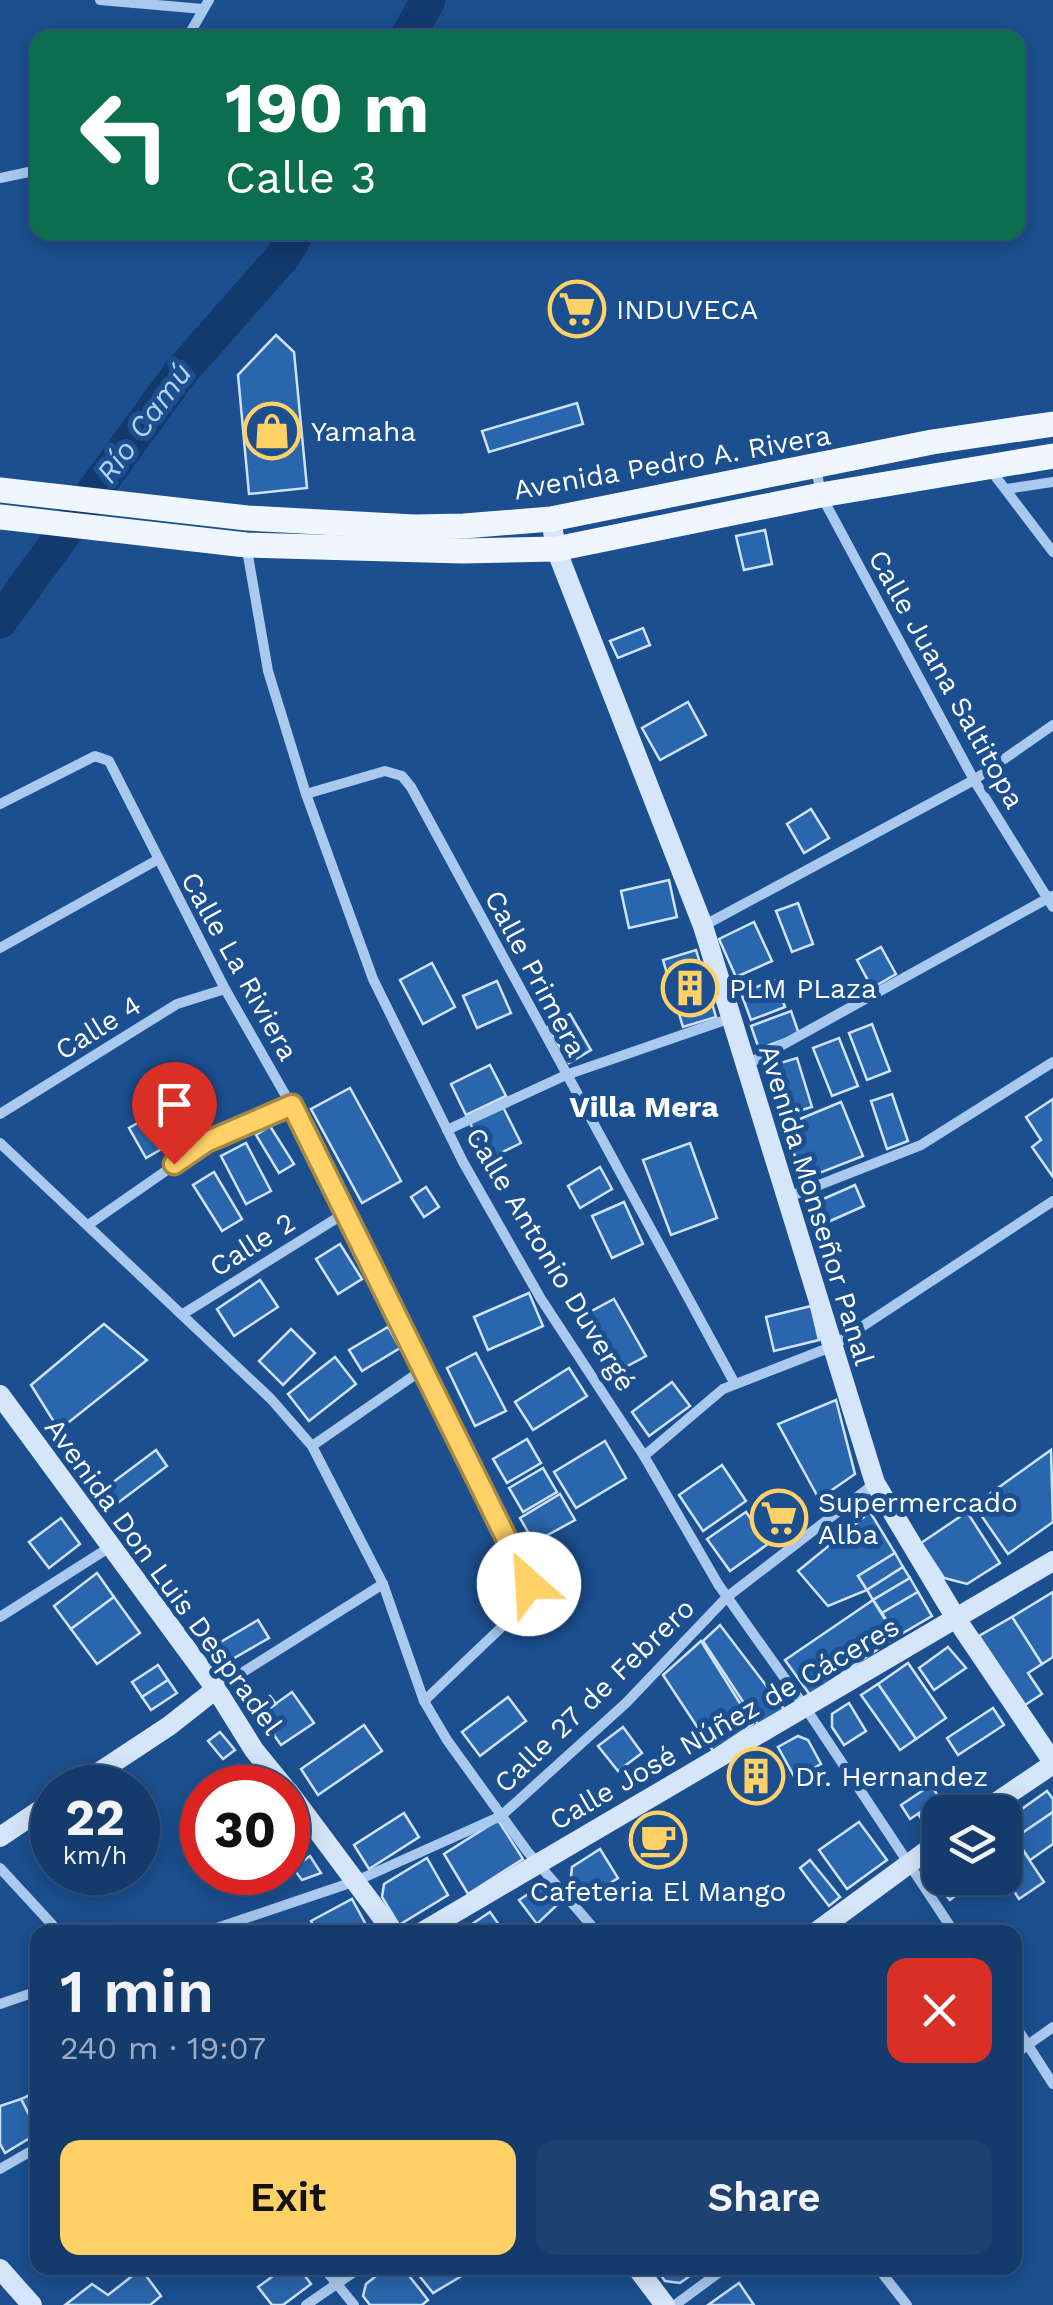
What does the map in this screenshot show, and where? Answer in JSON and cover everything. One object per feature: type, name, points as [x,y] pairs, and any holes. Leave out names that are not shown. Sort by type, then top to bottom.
[{"type":"main road","name":"Avenida Pedro A. Rivera","points":[[0,517],[190,525],[247,518],[414,527],[551,519],[932,442],[1053,424]]},
{"type":"main road","name":"Avenida Pedro A. Rivera","points":[[0,490],[190,525],[246,545],[462,551],[556,549],[821,495],[1053,456]]},
{"type":"main road","name":"Avenida Monseñor Panal","points":[[551,519],[556,549],[704,926],[875,1483],[957,1620],[1053,1763]]},
{"type":"main road","name":"Avenida Don Luis Despradel","points":[[0,1395],[216,1689],[266,1765]]},
{"type":"main road","name":"Calle José Núñez de Cáceres","points":[[434,1925],[1053,1561]]},
{"type":"main road","points":[[110,1765],[216,1689]]},
{"type":"main road","points":[[1007,1795],[1053,1763]]},
{"type":"main road","points":[[0,1837],[30,1817]]},
{"type":"main road","name":"Avenida Don Luis Despradel","points":[[310,1821],[387,1925]]},
{"type":"main road","points":[[825,1925],[922,1853]]},
{"type":"main road","points":[[0,2269],[32,2305]]},
{"type":"main road","points":[[642,2275],[665,2305]]},
{"type":"street","points":[[100,0],[206,5],[191,30]]},
{"type":"street","points":[[0,178],[30,172]]},
{"type":"street","name":"Calle Juana Saltitopa","points":[[816,467],[821,495],[974,780],[1051,900]]},
{"type":"street","points":[[989,467],[1053,552]]},
{"type":"street","points":[[1006,490],[1053,482]]},
{"type":"street","name":"Calle Antonio Duvergé","points":[[247,518],[246,545],[268,672],[306,794],[373,979],[447,1130],[541,1298],[644,1456],[727,1597],[806,1708],[950,1925]]},
{"type":"street","points":[[704,926],[974,780],[1053,725]]},
{"type":"street","name":"Calle La Riviera","points":[[0,804],[95,756],[104,757],[225,988],[292,1105],[532,1594],[424,1701]]},
{"type":"street","name":"Calle Primera","points":[[306,794],[384,771],[402,776],[411,787],[735,1384]]},
{"type":"street","points":[[0,948],[157,860]]},
{"type":"street","points":[[746,1065],[1051,900]]},
{"type":"street","name":"Calle 4","points":[[0,1114],[178,1004],[225,988]]},
{"type":"street","points":[[447,1130],[566,1075],[731,1018]]},
{"type":"street","points":[[785,1198],[921,1145],[1053,1062]]},
{"type":"street","points":[[88,1225],[206,1142],[292,1105]]},
{"type":"street","points":[[0,1143],[184,1314],[312,1446],[383,1584],[424,1701],[501,1816],[591,1925]]},
{"type":"street","points":[[644,1456],[723,1389],[831,1347],[1053,1201]]},
{"type":"street","name":"Calle 2","points":[[184,1314],[345,1213]]},
{"type":"street","points":[[312,1446],[422,1370]]},
{"type":"street","name":"Calle 27 de Febrero","points":[[226,1925],[356,1882],[501,1816],[626,1703],[727,1597],[875,1483]]},
{"type":"street","points":[[0,1618],[110,1546]]},
{"type":"street","points":[[216,1689],[383,1584]]},
{"type":"street","points":[[0,1868],[53,1925]]},
{"type":"street","points":[[0,2004],[30,1993]]},
{"type":"street","points":[[1022,2049],[1053,2026]]},
{"type":"street","points":[[1022,2036],[1053,2084]]},
{"type":"street","points":[[0,2169],[30,2152]]},
{"type":"street","points":[[330,2275],[354,2305]]},
{"type":"street","points":[[306,2305],[350,2275]]},
{"type":"street","points":[[675,2305],[715,2275]]},
{"type":"street","points":[[883,2275],[907,2305]]},
{"type":"building","name":"Yamaha","points":[[276,335],[294,352],[307,488],[249,494],[238,375]]},
{"type":"building","points":[[577,403],[583,424],[489,452],[482,431]]},
{"type":"building","points":[[765,530],[772,564],[744,570],[736,536]]},
{"type":"building","points":[[643,628],[650,645],[618,658],[610,641]]},
{"type":"building","points":[[688,702],[706,735],[660,760],[642,728]]},
{"type":"building","points":[[811,809],[829,838],[804,853],[787,824]]},
{"type":"building","points":[[669,880],[677,917],[629,928],[621,891]]},
{"type":"building","points":[[798,903],[813,944],[792,952],[776,911]]},
{"type":"building","points":[[754,922],[772,961],[736,977],[719,939]]},
{"type":"building","points":[[881,947],[896,974],[872,988],[857,960]]},
{"type":"building","name":"PLM PLaza","points":[[696,950],[716,1017],[683,1027],[663,960]]},
{"type":"building","points":[[432,963],[455,1007],[423,1024],[400,980]]},
{"type":"building","points":[[775,980],[785,1007],[751,1020],[741,993]]},
{"type":"building","points":[[497,981],[511,1013],[477,1028],[463,996]]},
{"type":"building","points":[[791,1011],[799,1034],[759,1049],[751,1026]]},
{"type":"building","points":[[570,1014],[591,1050],[569,1063],[548,1027]]},
{"type":"building","points":[[872,1024],[890,1071],[867,1080],[849,1033]]},
{"type":"building","points":[[839,1038],[858,1086],[832,1096],[813,1048]]},
{"type":"building","points":[[797,1058],[812,1107],[782,1116],[767,1067]]},
{"type":"building","points":[[490,1065],[506,1096],[466,1115],[451,1084]]},
{"type":"building","points":[[350,1088],[401,1181],[362,1203],[311,1109]]},
{"type":"building","points":[[189,1090],[207,1130],[176,1145],[157,1105]]},
{"type":"building","points":[[892,1094],[908,1141],[887,1149],[871,1101]]},
{"type":"building","points":[[1053,1099],[1053,1177],[1032,1147],[1041,1140],[1026,1117]]},
{"type":"building","points":[[841,1102],[863,1156],[804,1179],[783,1126]]},
{"type":"building","points":[[503,1107],[521,1143],[488,1159],[470,1123]]},
{"type":"building","points":[[153,1114],[170,1144],[146,1158],[129,1128]]},
{"type":"building","points":[[270,1126],[294,1164],[279,1173],[256,1135]]},
{"type":"building","points":[[246,1143],[271,1191],[246,1204],[221,1156]]},
{"type":"building","points":[[690,1143],[717,1218],[671,1235],[643,1160]]},
{"type":"building","points":[[600,1167],[612,1189],[580,1208],[568,1186]]},
{"type":"building","points":[[214,1172],[242,1219],[222,1231],[193,1185]]},
{"type":"building","points":[[855,1185],[864,1206],[821,1225],[812,1204]]},
{"type":"building","points":[[426,1187],[439,1207],[424,1217],[411,1197]]},
{"type":"building","points":[[624,1202],[643,1244],[612,1258],[592,1216]]},
{"type":"building","points":[[340,1244],[362,1279],[338,1294],[316,1259]]},
{"type":"building","points":[[260,1280],[278,1307],[234,1336],[217,1309]]},
{"type":"building","points":[[529,1293],[543,1326],[488,1350],[474,1317]]},
{"type":"building","points":[[614,1299],[646,1356],[620,1370],[613,1356],[604,1361],[589,1335],[598,1330],[588,1313]]},
{"type":"building","points":[[811,1306],[819,1340],[774,1351],[766,1317]]},
{"type":"building","points":[[104,1324],[147,1360],[59,1430],[31,1385]]},
{"type":"building","points":[[388,1327],[400,1348],[362,1371],[349,1350]]},
{"type":"building","points":[[291,1329],[315,1353],[283,1385],[259,1361]]},
{"type":"building","points":[[476,1353],[506,1411],[475,1426],[447,1368]]},
{"type":"building","points":[[335,1357],[356,1384],[309,1421],[288,1394]]},
{"type":"building","points":[[569,1368],[587,1396],[533,1430],[515,1402]]},
{"type":"building","points":[[672,1382],[690,1406],[649,1436],[632,1412]]},
{"type":"building","points":[[836,1400],[855,1474],[819,1499],[778,1424]]},
{"type":"building","points":[[527,1439],[541,1463],[507,1483],[493,1459]]},
{"type":"building","points":[[605,1441],[626,1478],[576,1508],[554,1472]]},
{"type":"building","points":[[156,1450],[167,1466],[115,1505],[104,1489]]},
{"type":"building","points":[[1051,1450],[1053,1522],[1008,1554],[974,1505]]},
{"type":"building","points":[[722,1465],[746,1501],[703,1531],[679,1495]]},
{"type":"building","points":[[543,1468],[557,1492],[523,1512],[509,1488]]},
{"type":"building","points":[[560,1494],[575,1520],[546,1536],[552,1546],[540,1553],[520,1518]]},
{"type":"building","points":[[746,1512],[768,1544],[730,1571],[707,1539]]},
{"type":"building","points":[[870,1512],[895,1553],[858,1576],[867,1590],[828,1606],[798,1571]]},
{"type":"building","points":[[967,1512],[1000,1563],[967,1584],[944,1578],[921,1543]]},
{"type":"building","points":[[61,1518],[80,1544],[49,1568],[29,1542]]},
{"type":"building","points":[[895,1553],[903,1567],[867,1590],[858,1576]]},
{"type":"building","points":[[903,1567],[910,1578],[873,1600],[867,1590]]},
{"type":"building","points":[[97,1573],[114,1597],[71,1629],[54,1606]]},
{"type":"building","points":[[910,1578],[918,1592],[882,1613],[873,1600]]},
{"type":"building","points":[[918,1592],[932,1616],[896,1637],[882,1613]]},
{"type":"building","points":[[1053,1592],[1053,1657],[1042,1664],[1012,1617]]},
{"type":"building","points":[[114,1597],[140,1633],[97,1664],[71,1629]]},
{"type":"building","points":[[873,1600],[896,1637],[810,1695],[785,1660]]},
{"type":"building","points":[[1012,1617],[1042,1664],[1028,1673],[1042,1694],[1025,1705],[979,1636]]},
{"type":"building","points":[[258,1620],[269,1638],[229,1661],[219,1643]]},
{"type":"building","points":[[720,1625],[784,1709],[759,1726],[703,1641]]},
{"type":"building","points":[[701,1641],[753,1724],[713,1751],[663,1675]]},
{"type":"building","points":[[948,1647],[966,1668],[934,1690],[919,1668]]},
{"type":"building","points":[[908,1663],[946,1718],[916,1739],[878,1684]]},
{"type":"building","points":[[158,1665],[168,1680],[142,1697],[132,1682]]},
{"type":"building","points":[[168,1680],[177,1693],[151,1710],[142,1697]]},
{"type":"building","points":[[878,1684],[916,1739],[900,1750],[861,1695]]},
{"type":"building","points":[[292,1692],[314,1723],[281,1745],[260,1715]]},
{"type":"building","points":[[270,1696],[276,1704],[260,1715],[255,1707]]},
{"type":"building","points":[[508,1697],[526,1721],[480,1756],[462,1732]]},
{"type":"building","points":[[849,1703],[866,1731],[844,1745],[832,1727],[832,1714]]},
{"type":"building","points":[[993,1708],[1004,1725],[958,1755],[947,1738]]},
{"type":"building","points":[[364,1725],[382,1751],[318,1795],[310,1783],[310,1765],[307,1765]]},
{"type":"building","points":[[623,1727],[642,1753],[618,1771],[598,1746]]},
{"type":"building","points":[[220,1732],[235,1750],[223,1759],[208,1741]]},
{"type":"building","points":[[798,1736],[808,1740],[821,1764],[795,1778],[778,1747]]},
{"type":"building","name":"Dr. Hernandez","points":[[757,1761],[768,1783],[754,1790],[743,1769]]},
{"type":"building","points":[[931,1785],[937,1795],[922,1795],[922,1811],[910,1819],[901,1805]]},
{"type":"building","points":[[1047,1791],[1053,1799],[1053,1812],[1022,1833],[1022,1809]]},
{"type":"building","points":[[1053,1812],[1053,1844],[1030,1860],[1022,1848],[1022,1833]]},
{"type":"building","points":[[404,1813],[419,1837],[369,1869],[354,1845]]},
{"type":"building","name":"Cafeteria El Mango","points":[[659,1818],[677,1852],[658,1862],[640,1828]]},
{"type":"building","points":[[498,1820],[523,1859],[468,1894],[444,1854]]},
{"type":"building","points":[[859,1822],[887,1860],[847,1889],[819,1850]]},
{"type":"building","points":[[600,1849],[618,1878],[585,1899],[571,1876],[572,1867]]},
{"type":"building","points":[[1022,1849],[1044,1882],[1019,1899],[1016,1895],[1022,1895]]},
{"type":"building","points":[[310,1856],[321,1873],[310,1877]]},
{"type":"building","points":[[427,1858],[448,1895],[399,1925],[382,1897],[384,1884]]},
{"type":"building","points":[[810,1860],[840,1897],[829,1906],[800,1868]]},
{"type":"building","points":[[539,1887],[557,1905],[537,1924],[519,1900]]},
{"type":"building","points":[[352,1899],[366,1925],[313,1925],[311,1921]]},
{"type":"building","points":[[490,1912],[499,1925],[470,1925]]},
{"type":"building","points":[[30,2095],[30,2116],[21,2099]]},
{"type":"building","points":[[21,2099],[30,2117],[30,2138],[5,2153],[0,2144],[0,2106]]},
{"type":"building","points":[[133,2275],[145,2275],[161,2296],[150,2305],[65,2305],[92,2284],[108,2295]]},
{"type":"building","points":[[274,2275],[304,2275],[311,2284],[283,2305],[272,2305],[258,2287]]},
{"type":"building","points":[[377,2275],[408,2275],[428,2300],[422,2305],[370,2305],[363,2296],[366,2284]]},
{"type":"building","points":[[419,2275],[463,2275],[433,2293]]},
{"type":"building","points":[[661,2275],[691,2275],[680,2283],[665,2281]]},
{"type":"building","points":[[739,2283],[754,2305],[708,2305]]},
{"type":"waterway","name":"Río Camú","points":[[411,30],[428,0]]},
{"type":"waterway","name":"Río Camú","points":[[0,621],[180,373],[284,255],[292,240]]},
{"type":"place","name":"INDUVECA","points":[[577,309]]},
{"type":"place","name":"Yamaha","points":[[272,431]]},
{"type":"place","name":"PLM PLaza","points":[[690,988]]},
{"type":"place","name":"Supermercado Alba","points":[[779,1518]]},
{"type":"place","name":"Dr. Hernandez","points":[[756,1776]]},
{"type":"place","name":"Cafeteria El Mango","points":[[658,1840]]},
{"type":"district","name":"Villa Mera","points":[[644,1107]]},
{"type":"route","points":[[174,1164],[206,1142],[292,1105],[529,1584]]}]
